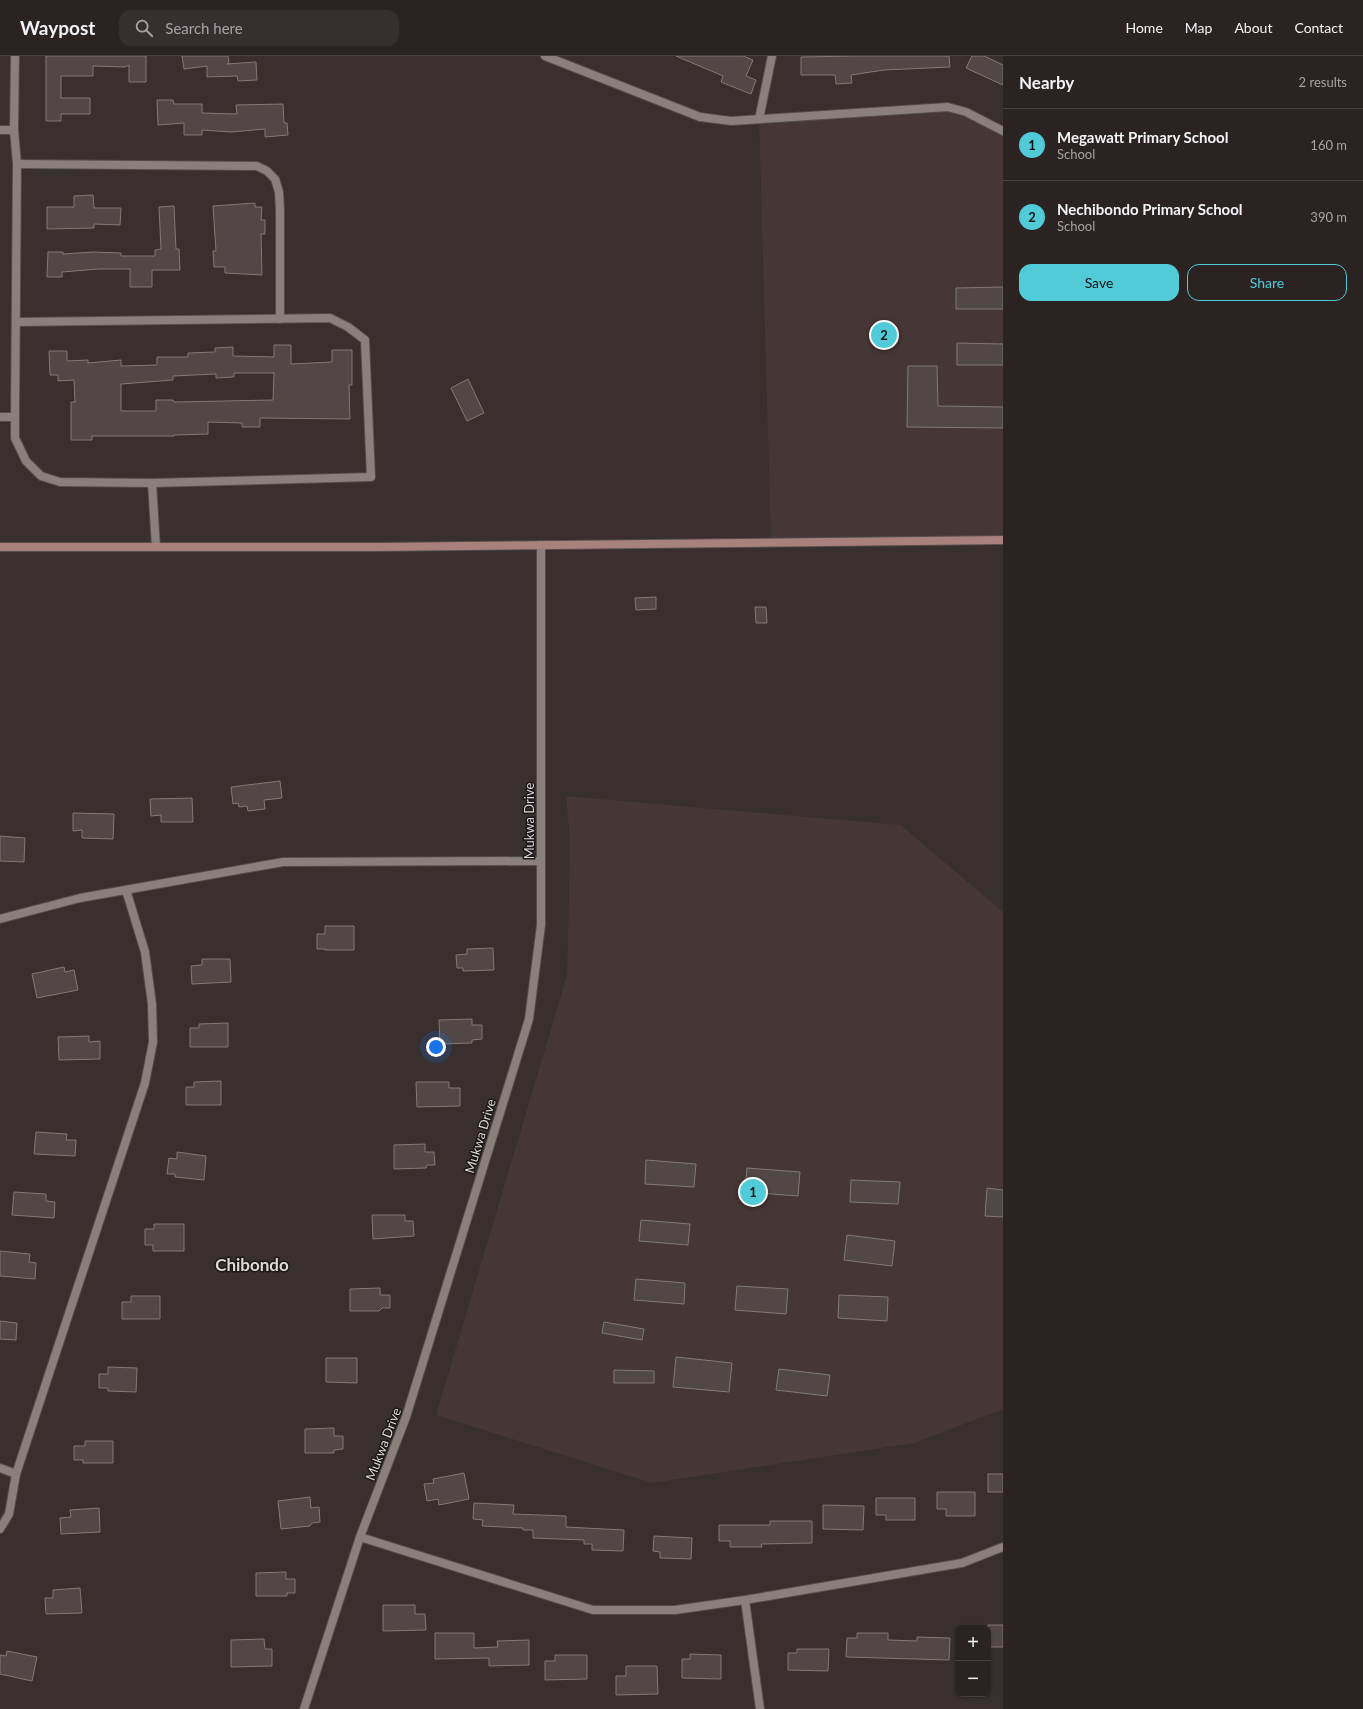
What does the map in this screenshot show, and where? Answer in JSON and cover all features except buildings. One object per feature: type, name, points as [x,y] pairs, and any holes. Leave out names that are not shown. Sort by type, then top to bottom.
[{"type":"street","points":[[15,56],[14,130],[17,164],[15,438],[26,461],[42,476],[60,482],[152,483],[371,477],[365,340],[348,327],[330,318],[16,322]]},
{"type":"street","points":[[545,56],[700,117],[731,121],[948,107],[966,112],[1003,131]]},
{"type":"street","points":[[759,119],[772,56]]},
{"type":"street","points":[[0,130],[14,130]]},
{"type":"street","points":[[17,164],[257,166],[267,171],[275,179],[280,210],[280,319]]},
{"type":"street","points":[[0,417],[15,417]]},
{"type":"street","points":[[152,483],[156,547]]},
{"type":"street","points":[[0,547],[541,545],[1003,540]]},
{"type":"street","name":"Mukwa Drive","points":[[304,1709],[360,1537],[406,1417],[528,1019],[541,925],[541,545]]},
{"type":"street","points":[[0,919],[80,898],[283,862],[540,861]]},
{"type":"street","points":[[0,1529],[9,1514],[16,1474],[146,1083],[153,1042],[152,1004],[146,959],[126,890]]},
{"type":"street","points":[[0,1468],[16,1474]]},
{"type":"street","points":[[360,1537],[593,1610],[675,1610],[745,1600],[962,1563],[1003,1547]]},
{"type":"street","points":[[745,1600],[760,1709]]},
{"type":"shaded area","points":[[948,107],[1003,131],[1003,540],[771,543],[759,119]]},
{"type":"shaded area","points":[[566,796],[901,825],[1003,912],[1003,1409],[915,1443],[652,1483],[436,1415],[567,975],[570,841]]},
{"type":"place","name":"Nechibondo Primary School","points":[[884,335]]},
{"type":"place","name":"Megawatt Primary School","points":[[753,1192]]},
{"type":"district","name":"Chibondo","points":[[252,1265]]}]
